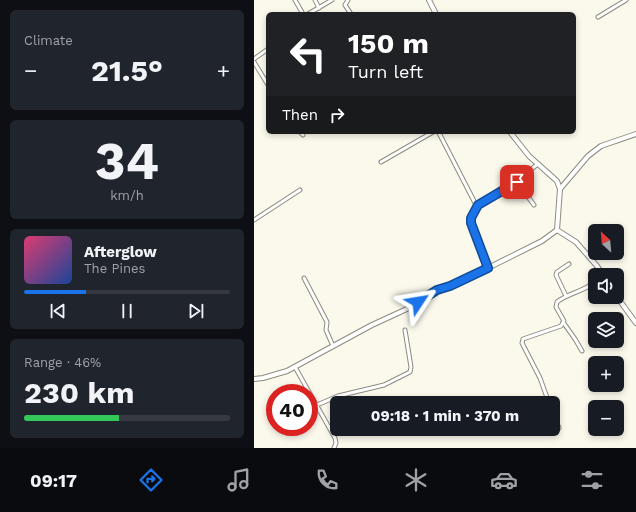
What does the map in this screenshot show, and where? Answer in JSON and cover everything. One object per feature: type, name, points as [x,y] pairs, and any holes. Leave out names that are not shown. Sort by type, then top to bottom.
[{"type":"street","points":[[295,0],[302,12]]},
{"type":"street","points":[[315,0],[319,8]]},
{"type":"street","points":[[312,12],[332,0]]},
{"type":"street","points":[[348,0],[345,6],[350,12]]},
{"type":"street","points":[[429,0],[435,12]]},
{"type":"street","points":[[598,17],[626,0]]},
{"type":"street","points":[[254,59],[266,50]]},
{"type":"street","points":[[254,62],[266,82]]},
{"type":"street","points":[[381,162],[430,134]]},
{"type":"street","points":[[440,134],[475,203],[478,205]]},
{"type":"street","points":[[254,379],[287,371],[372,325],[409,308],[437,290],[450,286],[542,241],[557,230],[560,188],[557,181],[538,164],[512,134]]},
{"type":"street","points":[[560,188],[588,156],[601,146],[636,134]]},
{"type":"street","points":[[488,268],[471,223],[471,218],[478,205],[517,182],[538,164]]},
{"type":"street","points":[[517,182],[534,205]]},
{"type":"street","points":[[254,220],[300,190]]},
{"type":"street","points":[[557,230],[576,242],[598,268]]},
{"type":"street","points":[[566,296],[556,275],[557,272],[569,264]]},
{"type":"street","points":[[304,278],[327,322],[326,330],[332,346]]},
{"type":"street","points":[[582,352],[563,322],[556,304],[559,300],[566,296],[588,287]]},
{"type":"street","points":[[622,304],[636,323]]},
{"type":"street","points":[[546,396],[540,378],[522,341],[523,339],[561,326],[563,322]]},
{"type":"street","points":[[318,405],[336,397],[384,385],[410,372],[411,367],[405,330]]},
{"type":"street","points":[[295,367],[305,384]]},
{"type":"street","points":[[318,407],[335,438],[336,443],[334,448]]},
{"type":"route","points":[[418,302],[437,290],[450,286],[488,268],[471,223],[471,218],[478,205],[517,182]]}]
